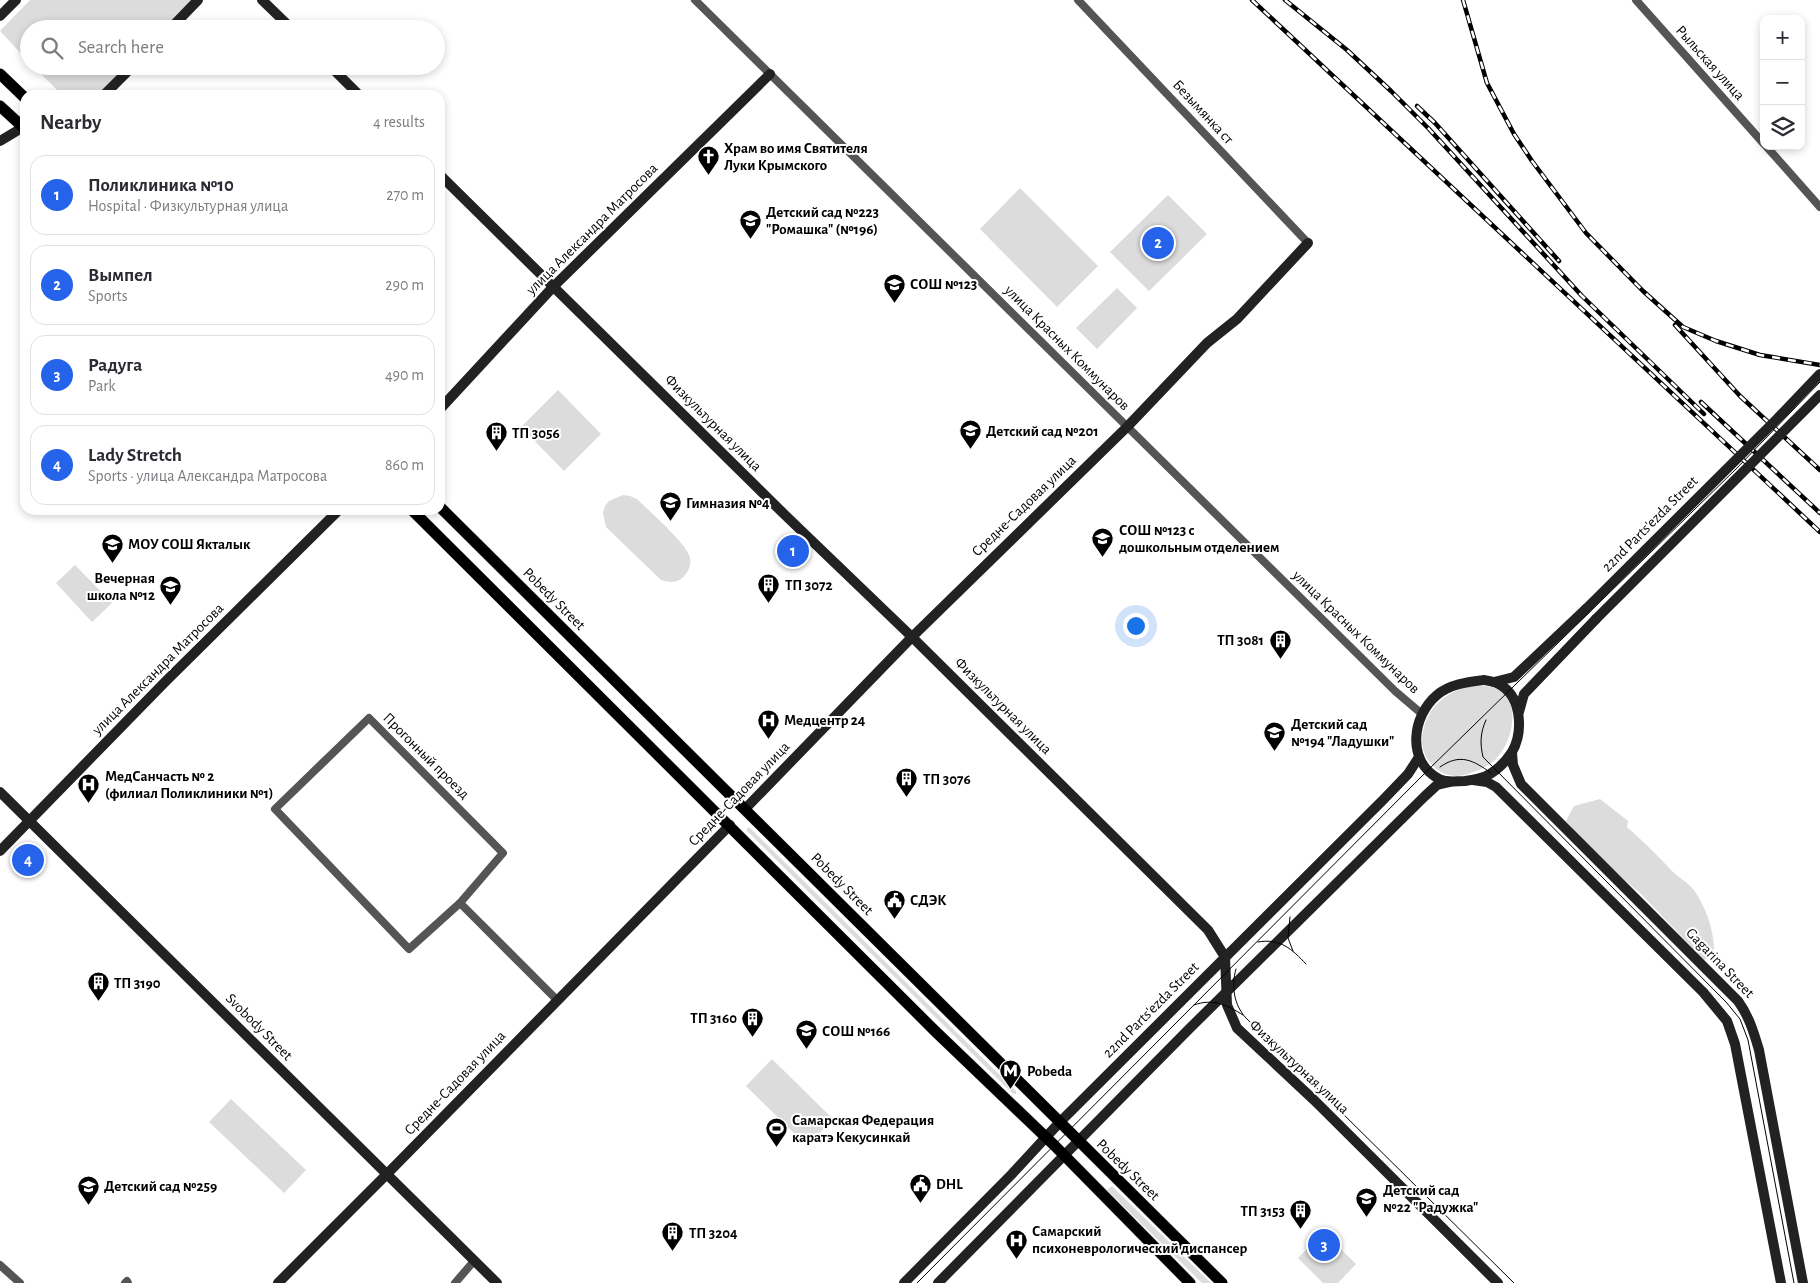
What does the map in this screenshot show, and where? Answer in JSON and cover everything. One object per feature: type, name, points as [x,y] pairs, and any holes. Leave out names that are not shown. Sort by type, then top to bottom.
[{"type":"main road","points":[[0,16],[16,0]]},
{"type":"main road","points":[[179,20],[198,0]]},
{"type":"main road","points":[[262,0],[283,20]]},
{"type":"main road","points":[[0,74],[20,93]]},
{"type":"main road","name":"улица Александра Матросова","points":[[445,404],[553,287],[770,74]]},
{"type":"main road","points":[[109,90],[124,75]]},
{"type":"main road","points":[[339,75],[354,90]]},
{"type":"main road","points":[[0,106],[20,124]]},
{"type":"main road","points":[[0,141],[20,129]]},
{"type":"main road","name":"Физкультурная улица","points":[[445,180],[785,515],[912,636],[1208,930],[1224,957],[1228,1005],[1237,1028],[1314,1100],[1498,1283]]},
{"type":"main road","name":"Средне-Садовая улица","points":[[278,1283],[696,861],[912,636],[1127,427],[1207,343],[1237,319],[1308,242]]},
{"type":"main road","name":"22nd Parts'ezda Street","points":[[1494,682],[1514,677],[1586,609],[1820,374]]},
{"type":"main road","name":"22nd Parts'ezda Street","points":[[1519,712],[1524,694],[1596,619],[1820,395]]},
{"type":"main road","name":"Pobedy Street","points":[[445,512],[1222,1283]]},
{"type":"main road","name":"улица Александра Матросова","points":[[0,851],[165,682],[334,515]]},
{"type":"main road","points":[[417,515],[935,1031],[1064,1155],[1190,1283]]},
{"type":"main road","points":[[1450,782],[1440,780],[1427,771],[1418,757],[1416,737],[1422,714],[1438,694],[1452,686],[1484,680],[1494,682],[1509,692],[1519,712],[1517,734],[1512,752],[1492,773],[1473,780]]},
{"type":"main road","name":"Gagarina Street","points":[[1512,752],[1513,764],[1521,784],[1745,1010],[1760,1050],[1803,1283]]},
{"type":"main road","name":"22nd Parts'ezda Street","points":[[904,1283],[1012,1174],[1059,1123],[1383,800],[1408,774],[1418,757]]},
{"type":"main road","points":[[938,1283],[1077,1141],[1425,796],[1437,785],[1473,780],[1488,782],[1502,793],[1703,992],[1727,1021],[1739,1062],[1781,1283]]},
{"type":"main road","name":"Svobody Street","points":[[0,792],[496,1283]]},
{"type":"main road","points":[[1007,1100],[1017,1104],[1021,1101],[1024,1097],[1021,1084]]},
{"type":"main road","points":[[1106,1199],[1102,1187],[1104,1182],[1108,1179],[1119,1182]]},
{"type":"street","name":"улица Красных Коммунаров","points":[[695,0],[1395,691],[1422,714]]},
{"type":"street","name":"Безымянка ст","points":[[1078,0],[1308,242]]},
{"type":"street","name":"Рыльская улица","points":[[1636,0],[1760,139]]},
{"type":"street","name":"Рыльская улица","points":[[1769,150],[1820,207]]},
{"type":"street","name":"Прогонный проезд","points":[[369,718],[503,853],[460,903],[408,949],[275,809],[369,718]]},
{"type":"street","points":[[460,903],[557,1000]]},
{"type":"street","points":[[455,1283],[474,1260]]},
{"type":"street","points":[[0,1265],[20,1283]]},
{"type":"shaded area","points":[[30,0],[192,0],[173,20],[20,20],[20,52],[0,31]]},
{"type":"shaded area","points":[[42,75],[117,75],[103,90],[57,90]]},
{"type":"shaded area","points":[[1020,188],[1098,266],[1057,307],[980,229]]},
{"type":"shaded area","points":[[1168,195],[1207,234],[1149,291],[1110,252]]},
{"type":"shaded area","points":[[1117,288],[1137,308],[1097,349],[1076,328]]},
{"type":"shaded area","points":[[558,390],[601,434],[564,471],[521,427]]},
{"type":"shaded area","points":[[623,495],[637,499],[685,548],[690,558],[690,564],[689,570],[683,578],[671,582],[661,580],[606,527],[603,513],[605,506],[609,501]]},
{"type":"shaded area","points":[[75,565],[112,603],[92,622],[56,583]]},
{"type":"shaded area","points":[[1478,685],[1495,688],[1505,695],[1512,713],[1510,734],[1501,753],[1490,764],[1466,775],[1451,776],[1437,770],[1426,757],[1422,743],[1424,727],[1432,710],[1444,698],[1460,689]]},
{"type":"shaded area","points":[[1600,799],[1628,821],[1627,827],[1693,889],[1702,903],[1709,920],[1714,954],[1704,960],[1641,894],[1599,858],[1566,821],[1574,806]]},
{"type":"shaded area","points":[[749,827],[1016,1091],[1016,1094],[1013,1094],[746,830]]},
{"type":"shaded area","points":[[772,1059],[833,1119],[807,1146],[746,1086]]},
{"type":"shaded area","points":[[231,1099],[306,1170],[284,1193],[209,1122]]},
{"type":"shaded area","points":[[1112,1186],[1211,1283],[1202,1283],[1107,1190]]},
{"type":"shaded area","points":[[1323,1232],[1356,1264],[1338,1283],[1323,1283],[1298,1258]]},
{"type":"tram line","points":[[917,1283],[1427,771],[1736,469],[1820,382]]},
{"type":"tram line","points":[[1486,720],[1481,739],[1483,757],[1726,1002],[1740,1019],[1748,1040],[1794,1283]]},
{"type":"tram line","points":[[1440,767],[1460,759],[1472,762],[1491,773]]},
{"type":"tram line","points":[[1290,917],[1288,938],[1293,951]]},
{"type":"tram line","points":[[1258,942],[1279,943],[1290,949],[1306,964]]},
{"type":"tram line","points":[[1236,969],[1234,982],[1236,1001],[1246,1018],[1514,1283]]},
{"type":"tram line","points":[[1194,1005],[1214,1002],[1243,1015]]},
{"type":"railway","points":[[1252,0],[1820,532]]},
{"type":"railway","points":[[1285,0],[1347,50],[1391,91],[1429,129],[1582,296],[1704,414]]},
{"type":"railway","points":[[1463,0],[1487,83],[1514,134],[1586,233],[1643,291],[1683,327],[1716,341],[1760,355],[1820,365]]},
{"type":"railway","points":[[1417,106],[1435,123],[1559,261]]},
{"type":"railway","points":[[1675,325],[1740,396],[1820,470]]},
{"type":"railway","points":[[1701,402],[1820,513]]},
{"type":"place","name":"Храм во имя Святителя Луки Крымского","points":[[708,176]]},
{"type":"place","name":"Детский сад №223 \"Ромашка\" (№196)","points":[[750,240]]},
{"type":"place","name":"Вымпел","points":[[1158,243]]},
{"type":"place","name":"СОШ №123","points":[[894,303]]},
{"type":"place","name":"Детский сад №201","points":[[970,450]]},
{"type":"place","name":"ТП 3056","points":[[496,452]]},
{"type":"place","name":"Гимназия №4","points":[[670,522]]},
{"type":"place","name":"Поликлиника №10","points":[[793,551]]},
{"type":"place","name":"СОШ №123 с дошкольным отделением","points":[[1103,558]]},
{"type":"place","name":"МОУ СОШ Якталык","points":[[112,563]]},
{"type":"place","name":"ТП 3072","points":[[769,604]]},
{"type":"place","name":"Вечерная школа №12","points":[[171,606]]},
{"type":"place","name":"ТП 3081","points":[[1280,659]]},
{"type":"place","name":"Медцентр 24","points":[[768,739]]},
{"type":"place","name":"Детский сад №194 \"Ладушки\"","points":[[1275,752]]},
{"type":"place","name":"ТП 3076","points":[[907,798]]},
{"type":"place","name":"МедСанчасть № 2 (филиал Поликлиники №1)","points":[[89,804]]},
{"type":"place","name":"Lady Stretch","points":[[28,860]]},
{"type":"place","name":"СДЭК","points":[[894,919]]},
{"type":"place","name":"ТП 3190","points":[[98,1002]]},
{"type":"place","name":"ТП 3160","points":[[753,1037]]},
{"type":"place","name":"СОШ №166","points":[[806,1050]]},
{"type":"place","name":"Pobeda","points":[[1011,1090]]},
{"type":"place","name":"Самарская Федерация каратэ Кекусинкай","points":[[776,1148]]},
{"type":"place","name":"DHL","points":[[920,1203]]},
{"type":"place","name":"Детский сад №259","points":[[88,1205]]},
{"type":"place","name":"Детский сад №22 \"Радужка\"","points":[[1367,1218]]},
{"type":"place","name":"ТП 3153","points":[[1301,1230]]},
{"type":"place","name":"Радyга","points":[[1324,1245]]},
{"type":"place","name":"ТП 3204","points":[[673,1252]]},
{"type":"place","name":"Самарский психоневрологический диспансер","points":[[1016,1259]]}]
